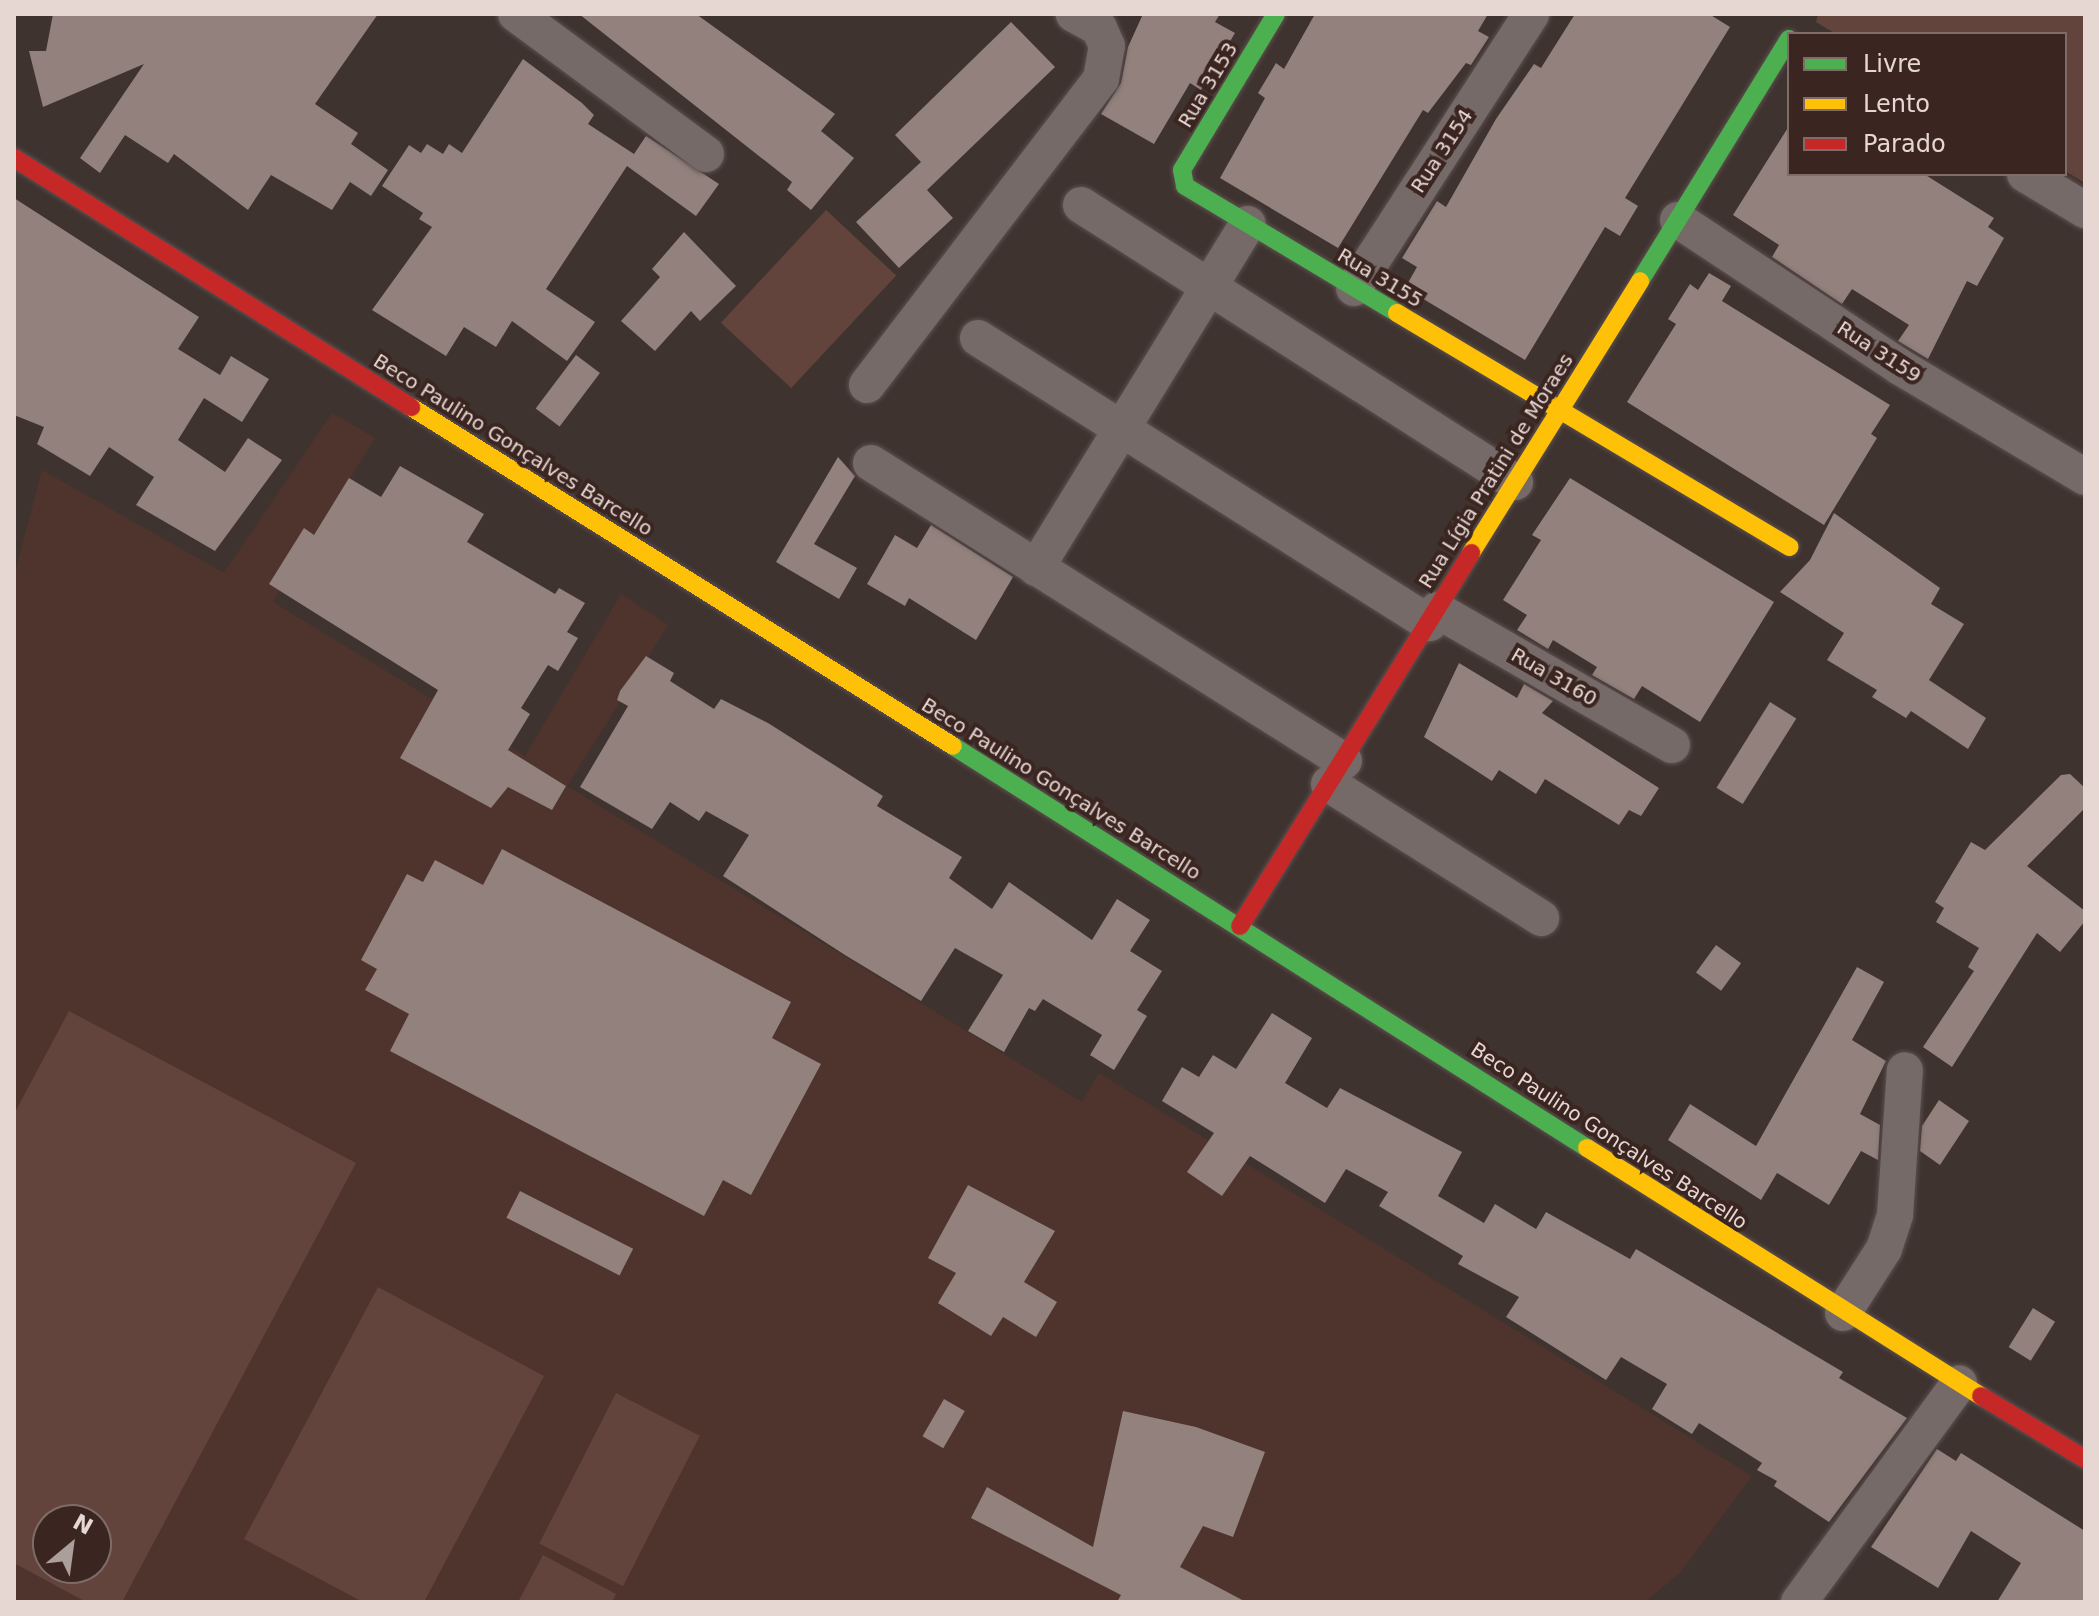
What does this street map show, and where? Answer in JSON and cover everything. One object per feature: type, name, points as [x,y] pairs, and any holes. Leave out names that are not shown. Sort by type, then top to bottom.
[{"type":"main road","name":"Rua 3153","points":[[1180,180],[1276,14]]},
{"type":"main road","name":"Rua Lígia Pratini de Moraes","points":[[1240,926],[1787,41]]},
{"type":"main road","name":"Beco Paulino Gonçalves Barcello","points":[[14,158],[1240,926],[1843,1313],[2085,1459]]},
{"type":"main road","name":"Rua 3155","points":[[1180,180],[1559,412],[1789,547]]},
{"type":"street","points":[[516,14],[706,154]]},
{"type":"street","points":[[867,385],[1101,79],[1107,46],[1099,28],[1074,14]]},
{"type":"street","name":"Rua 3154","points":[[1354,288],[1531,14]]},
{"type":"street","points":[[2028,176],[2085,210]]},
{"type":"street","points":[[1081,205],[1205,288],[1515,482]]},
{"type":"street","name":"Rua 3159","points":[[1678,220],[1900,367],[2085,477]]},
{"type":"street","points":[[1036,568],[1125,432],[1205,288],[1248,224]]},
{"type":"street","name":"Rua 3160","points":[[978,338],[1125,432],[1433,616],[1672,745]]},
{"type":"street","points":[[871,463],[1036,568],[1336,773],[1541,918]]},
{"type":"street","points":[[1843,1313],[1884,1249],[1895,1215],[1905,1070]]},
{"type":"street","points":[[1799,1602],[1959,1383]]},
{"type":"shaded area","points":[[1818,14],[2085,14],[2085,183],[2067,172],[2067,32],[1833,32],[1816,22]]},
{"type":"shaded area","points":[[826,210],[896,275],[791,388],[721,323]]},
{"type":"shaded area","points":[[332,413],[375,438],[273,602],[525,756],[621,594],[668,625],[567,786],[1082,1102],[1099,1073],[1752,1476],[1680,1573],[1645,1602],[14,1602],[14,576],[42,470],[224,573]]},
{"type":"shaded area","points":[[69,1011],[356,1163],[122,1602],[86,1602],[53,1584],[112,1584],[112,1504],[32,1504],[32,1573],[14,1563],[14,1114]]},
{"type":"shaded area","points":[[378,1287],[544,1376],[424,1602],[363,1602],[244,1539]]},
{"type":"shaded area","points":[[616,1393],[700,1436],[623,1586],[539,1544]]},
{"type":"shaded area","points":[[543,1555],[616,1594],[612,1602],[518,1602]]},
{"type":"building","points":[[53,14],[378,14],[315,104],[358,133],[351,144],[388,170],[371,196],[350,182],[332,210],[271,175],[248,210],[174,154],[168,163],[125,135],[100,173],[80,158],[144,64],[43,107],[29,51],[46,51]]},
{"type":"building","points":[[579,14],[696,14],[835,114],[821,131],[854,158],[811,210],[787,190],[792,182]]},
{"type":"building","points":[[1143,14],[1220,14],[1215,22],[1235,33],[1201,90],[1190,83],[1154,144],[1101,114],[1121,83],[1128,47]]},
{"type":"building","points":[[1315,14],[1488,14],[1478,31],[1489,37],[1471,65],[1466,63],[1428,113],[1423,110],[1338,248],[1220,178],[1265,98],[1258,93],[1276,63],[1284,69]]},
{"type":"building","points":[[1575,14],[1709,14],[1730,27],[1625,198],[1638,206],[1620,236],[1605,227],[1525,360],[1405,288],[1417,267],[1402,258],[1437,201],[1446,207],[1496,119],[1534,64],[1541,68]]},
{"type":"building","points":[[1011,22],[1055,67],[927,190],[953,218],[899,268],[856,222],[921,162],[895,135]]},
{"type":"building","points":[[523,59],[594,115],[588,124],[634,154],[646,136],[719,184],[696,216],[627,166],[546,289],[595,322],[567,361],[512,321],[496,347],[464,327],[446,356],[372,310],[432,227],[419,219],[423,213],[382,186],[409,145],[421,153],[427,144],[443,154],[449,144],[462,153]]},
{"type":"building","points":[[1787,129],[1787,176],[1927,176],[1994,218],[1988,227],[2004,238],[1977,286],[1967,281],[1928,359],[1898,341],[1909,325],[1852,289],[1842,304],[1772,257],[1779,245],[1733,215]]},
{"type":"building","points":[[14,198],[199,317],[178,349],[220,375],[231,356],[269,379],[242,422],[204,398],[178,440],[225,472],[248,438],[282,460],[215,551],[136,505],[154,477],[109,447],[90,476],[37,444],[44,427],[14,415]]},
{"type":"building","points":[[684,232],[736,286],[700,321],[691,311],[655,351],[621,321],[660,277],[652,269]]},
{"type":"building","points":[[1709,273],[1731,286],[1722,301],[1890,405],[1871,434],[1877,438],[1824,525],[1627,402],[1676,324],[1668,319],[1690,284],[1698,290]]},
{"type":"building","points":[[576,355],[600,373],[560,427],[536,409]]},
{"type":"building","points":[[838,457],[855,476],[814,544],[857,568],[839,599],[776,562]]},
{"type":"building","points":[[400,466],[484,514],[467,542],[555,594],[559,588],[585,603],[567,632],[578,638],[558,671],[548,665],[521,708],[530,714],[508,750],[566,786],[552,810],[508,787],[491,808],[400,758],[438,690],[269,584],[304,528],[314,535],[349,478],[381,497]]},
{"type":"building","points":[[1570,478],[1774,602],[1700,722],[1642,686],[1634,699],[1592,675],[1597,667],[1553,640],[1548,649],[1517,630],[1527,615],[1503,600],[1541,540],[1532,535]]},
{"type":"building","points":[[1834,513],[1940,588],[1931,604],[1964,624],[1929,680],[1986,718],[1968,749],[1911,711],[1906,718],[1872,697],[1877,690],[1827,660],[1844,633],[1780,592],[1810,560]]},
{"type":"building","points":[[931,525],[1013,577],[976,640],[909,598],[905,606],[867,584],[895,535],[917,548]]},
{"type":"building","points":[[646,656],[674,673],[670,681],[714,709],[721,699],[768,723],[883,796],[877,806],[962,857],[949,878],[992,909],[1009,882],[1092,940],[1117,899],[1150,920],[1130,951],[1162,971],[1137,1010],[1147,1016],[1114,1070],[1090,1055],[1102,1035],[1043,999],[1035,1011],[1029,1008],[1004,1052],[968,1031],[1003,975],[955,948],[921,1001],[845,955],[723,876],[749,835],[706,811],[699,821],[670,802],[652,829],[580,787],[628,706],[617,700],[620,691]]},
{"type":"building","points":[[1459,663],[1517,698],[1524,684],[1553,701],[1542,713],[1659,788],[1641,816],[1629,810],[1619,825],[1545,779],[1536,794],[1499,770],[1492,781],[1424,737]]},
{"type":"building","points":[[1770,702],[1796,718],[1743,804],[1716,788]]},
{"type":"building","points":[[2070,774],[2085,788],[2085,808],[2027,866],[2085,911],[2085,921],[2060,952],[2037,933],[1952,1067],[1923,1047],[1974,971],[1968,967],[1979,948],[1936,922],[1944,908],[1935,902],[1971,842],[1985,850],[2061,775]]},
{"type":"building","points":[[502,849],[791,1002],[772,1038],[821,1064],[751,1195],[723,1180],[704,1216],[390,1051],[409,1014],[365,990],[377,969],[361,960],[407,874],[423,882],[435,860],[483,885]]},
{"type":"building","points":[[1716,945],[1741,963],[1721,991],[1696,973]]},
{"type":"building","points":[[1857,967],[1884,982],[1852,1040],[1886,1061],[1860,1114],[1880,1125],[1878,1160],[1861,1151],[1829,1205],[1777,1173],[1761,1200],[1668,1140],[1690,1104],[1756,1146]]},
{"type":"building","points":[[1272,1013],[1312,1038],[1285,1083],[1327,1108],[1340,1088],[1462,1152],[1438,1196],[1484,1223],[1495,1204],[1536,1229],[1546,1212],[1630,1259],[1636,1249],[1843,1372],[1839,1378],[1907,1418],[1829,1522],[1774,1486],[1777,1481],[1757,1470],[1762,1463],[1699,1423],[1692,1434],[1652,1409],[1667,1384],[1621,1357],[1606,1380],[1506,1317],[1519,1297],[1458,1264],[1463,1256],[1379,1206],[1388,1192],[1346,1169],[1325,1203],[1250,1156],[1222,1196],[1187,1172],[1214,1133],[1162,1101],[1182,1067],[1199,1077],[1213,1055],[1236,1069]]},
{"type":"building","points":[[1939,1100],[1969,1121],[1940,1165],[1920,1151],[1922,1126]]},
{"type":"building","points":[[968,1185],[1055,1231],[1024,1282],[1057,1302],[1036,1337],[1003,1317],[991,1336],[938,1303],[956,1273],[928,1258]]},
{"type":"building","points":[[520,1191],[633,1249],[620,1275],[506,1218]]},
{"type":"building","points":[[2033,1308],[2055,1322],[2031,1361],[2009,1347]]},
{"type":"building","points":[[944,1399],[965,1411],[943,1448],[922,1436]]},
{"type":"building","points":[[1123,1411],[1196,1427],[1265,1452],[1233,1537],[1203,1526],[1180,1567],[1246,1602],[1117,1602],[1121,1595],[971,1518],[987,1487],[1093,1547]]},
{"type":"building","points":[[1937,1449],[1956,1461],[1961,1453],[2085,1531],[2085,1602],[1997,1602],[2021,1563],[1971,1531],[1938,1588],[1871,1547]]},
{"type":"traffic: fast","points":[[1276,14],[1182,170],[1185,186],[1397,313]]},
{"type":"traffic: fast","points":[[1640,281],[1787,42]]},
{"type":"traffic: fast","points":[[953,746],[1587,1148]]},
{"type":"traffic: slow","points":[[1471,553],[1640,281]]},
{"type":"traffic: slow","points":[[1397,313],[1789,547]]},
{"type":"traffic: slow","points":[[411,407],[953,746]]},
{"type":"traffic: slow","points":[[1587,1148],[1981,1396]]},
{"type":"traffic: jam","points":[[14,158],[411,407]]},
{"type":"traffic: jam","points":[[1240,926],[1471,553]]},
{"type":"traffic: jam","points":[[1981,1396],[2085,1459]]}]
